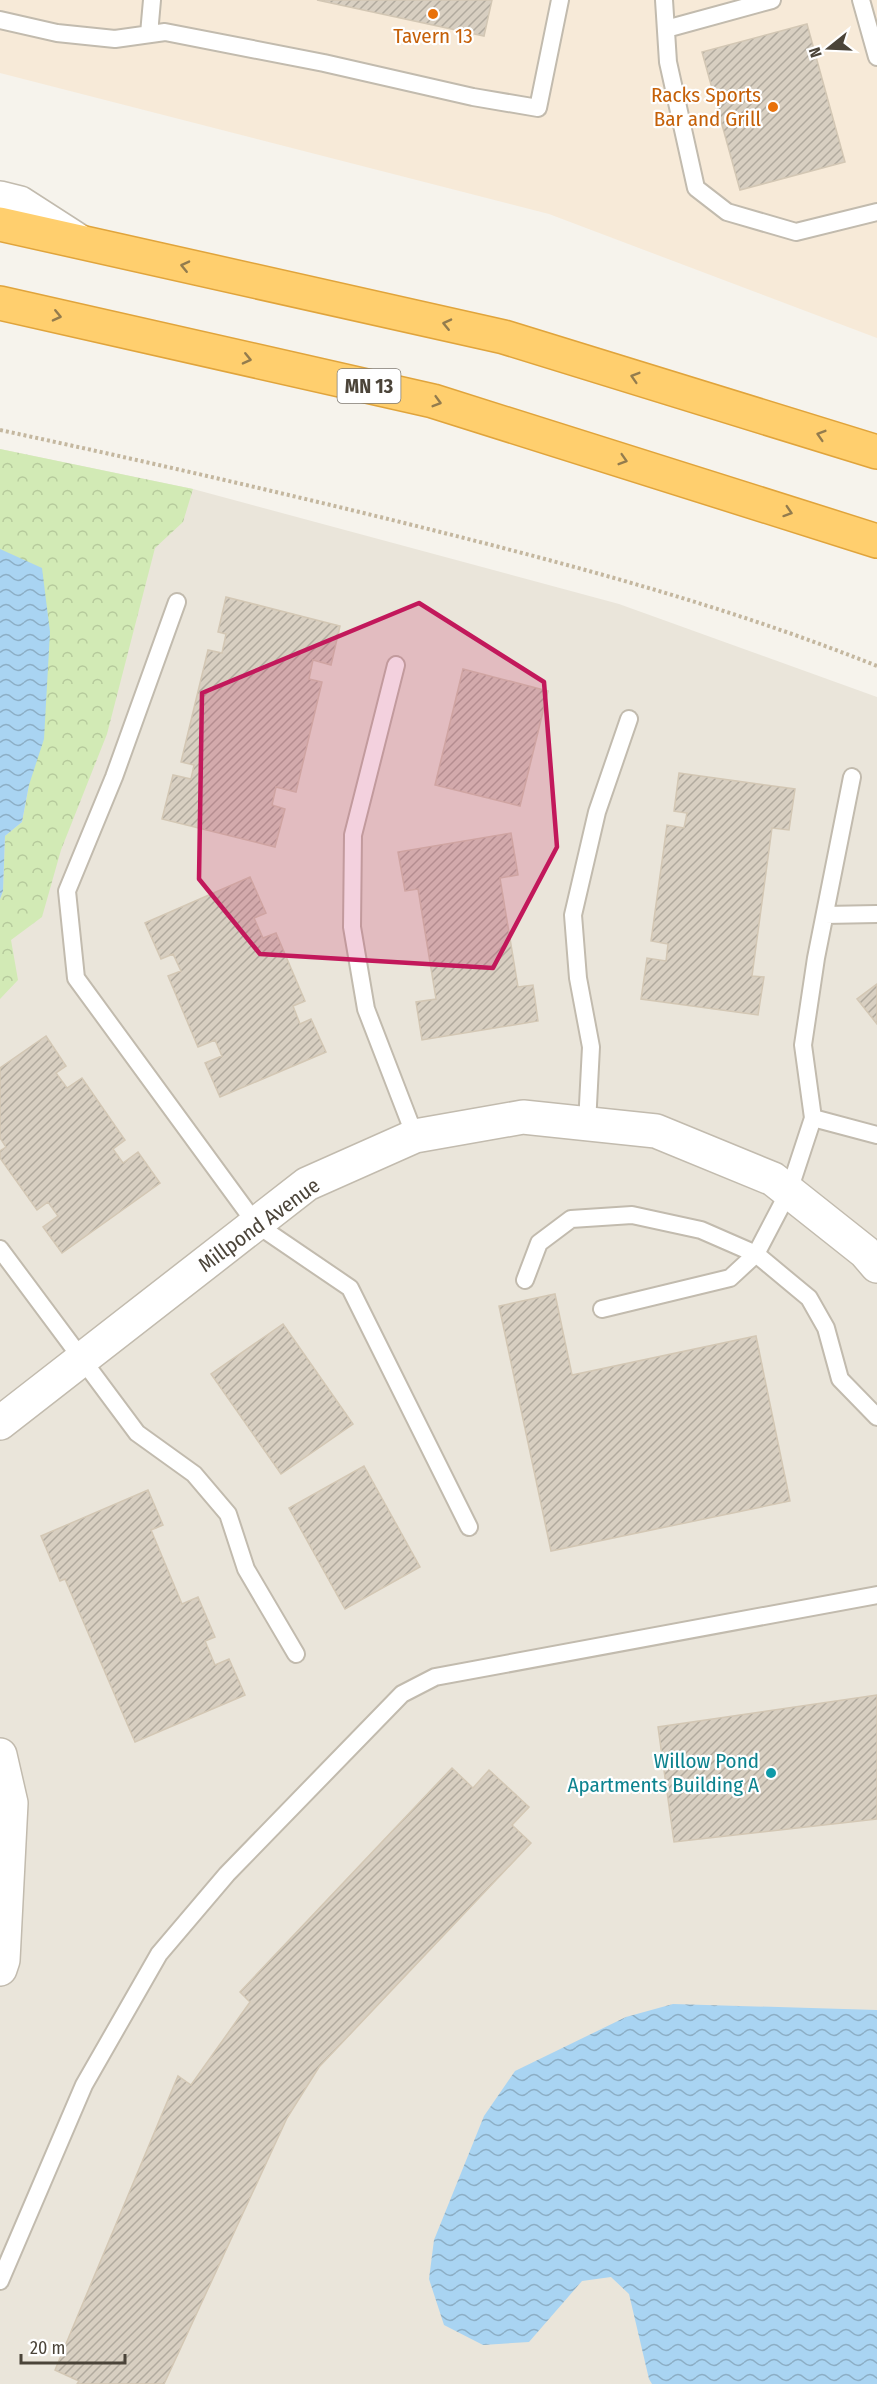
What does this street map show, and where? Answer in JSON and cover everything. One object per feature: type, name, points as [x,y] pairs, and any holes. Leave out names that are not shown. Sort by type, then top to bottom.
[{"type":"highway","points":[[0,224],[504,337],[877,452]]},
{"type":"highway","name":"MN 13","points":[[0,303],[433,400],[873,540]]},
{"type":"street","points":[[0,198],[20,203],[80,242]]},
{"type":"street","name":"Millpond Avenue","points":[[0,1423],[307,1184],[415,1136],[523,1117],[656,1131],[773,1179],[865,1251],[877,1266]]},
{"type":"street","points":[[0,1755],[11,1803],[3,1960],[0,1969]]},
{"type":"lane","points":[[149,34],[152,0]]},
{"type":"lane","points":[[0,20],[57,33],[115,39],[165,32],[324,63],[473,97],[538,108],[560,0]]},
{"type":"lane","points":[[664,0],[668,62],[696,188],[727,212],[796,232],[877,212]]},
{"type":"lane","points":[[666,30],[772,0]]},
{"type":"lane","points":[[861,0],[877,57]]},
{"type":"lane","points":[[177,602],[114,777],[67,891],[76,978],[256,1224],[350,1288],[469,1527]]},
{"type":"lane","points":[[396,664],[353,835],[352,927],[366,1009],[415,1136]]},
{"type":"lane","points":[[587,1124],[591,1047],[578,978],[573,915],[597,812],[629,719]]},
{"type":"lane","points":[[602,1309],[730,1278],[756,1254],[789,1191],[813,1118],[803,1045],[852,777]]},
{"type":"lane","points":[[825,915],[877,914]]},
{"type":"lane","points":[[813,1118],[877,1134]]},
{"type":"lane","points":[[525,1280],[539,1243],[571,1219],[632,1215],[701,1230],[756,1254],[809,1298],[826,1328],[840,1379],[877,1417]]},
{"type":"lane","points":[[0,1249],[36,1294],[82,1360],[138,1433],[194,1474],[228,1514],[246,1569],[296,1654]]},
{"type":"lane","points":[[0,2281],[84,2085],[159,1954],[227,1874],[402,1694],[435,1677],[877,1595]]},
{"type":"path","points":[[0,430],[344,507],[616,577],[800,635],[877,666]]},
{"type":"highlighted area","points":[[419,603],[544,682],[557,847],[493,968],[260,954],[199,879],[202,693]]},
{"type":"shaded area","points":[[0,0],[877,0],[877,338],[549,214],[0,73]]},
{"type":"shaded area","points":[[0,449],[193,489],[619,604],[877,697],[877,2384],[0,2384]]},
{"type":"green space","points":[[0,449],[193,489],[183,522],[155,548],[107,734],[61,850],[42,917],[11,940],[18,980],[0,999],[0,899],[3,891],[5,836],[22,822],[29,785],[0,549]]},
{"type":"water","points":[[0,549],[42,568],[50,632],[44,739],[29,785],[22,822],[5,836],[3,891],[0,899]]},
{"type":"water","points":[[673,2004],[877,2010],[877,2384],[652,2384],[629,2294],[611,2277],[582,2281],[529,2342],[483,2345],[444,2325],[429,2279],[434,2240],[484,2116],[515,2071],[626,2017]]},
{"type":"building","points":[[317,0],[492,0],[484,36]]},
{"type":"building","name":"Racks Sports Bar and Grill","points":[[807,24],[845,162],[740,190],[702,52]]},
{"type":"building","points":[[226,597],[340,626],[331,665],[313,660],[309,679],[322,682],[296,792],[276,787],[272,805],[285,809],[275,847],[162,819],[173,775],[191,779],[194,765],[181,762],[208,650],[222,653],[226,634],[218,632]]},
{"type":"building","points":[[463,669],[548,691],[520,806],[435,785]]},
{"type":"building","points":[[679,773],[795,789],[789,830],[772,828],[752,976],[764,977],[758,1015],[641,999],[647,958],[666,961],[668,944],[651,941],[667,825],[684,828],[687,813],[674,811]]},
{"type":"building","points":[[511,833],[518,875],[500,878],[518,987],[533,985],[538,1021],[422,1040],[416,1002],[436,999],[418,889],[405,891],[398,852]]},
{"type":"building","points":[[250,877],[266,913],[254,918],[263,938],[276,933],[305,1001],[293,1006],[300,1024],[311,1019],[326,1052],[220,1097],[205,1063],[222,1056],[215,1040],[198,1047],[168,976],[181,971],[173,954],[161,959],[145,923]]},
{"type":"building","points":[[877,984],[877,1024],[857,999]]},
{"type":"building","points":[[46,1036],[66,1066],[56,1073],[67,1088],[82,1078],[125,1140],[113,1149],[123,1163],[138,1152],[160,1183],[62,1253],[43,1227],[58,1216],[48,1202],[37,1210],[0,1158],[0,1151],[6,1147],[0,1138],[0,1068]]},
{"type":"building","points":[[555,1294],[572,1375],[756,1336],[790,1501],[551,1551],[499,1306]]},
{"type":"building","points":[[283,1324],[353,1424],[281,1474],[211,1374]]},
{"type":"building","points":[[364,1466],[420,1567],[345,1609],[289,1508]]},
{"type":"building","points":[[148,1490],[163,1525],[151,1530],[182,1604],[198,1597],[215,1637],[205,1641],[215,1665],[229,1659],[245,1695],[135,1742],[65,1579],[60,1581],[41,1536]]},
{"type":"building","name":"Willow Pond Apartments Building A","points":[[877,1695],[877,1819],[674,1842],[658,1727]]},
{"type":"building","points":[[452,1768],[473,1788],[489,1770],[529,1807],[512,1825],[531,1843],[319,2067],[287,2118],[164,2384],[77,2384],[79,2381],[55,2370],[178,2076],[191,2085],[250,2002],[240,1992]]},
{"type":"place","name":"Tavern 13","points":[[433,14]]},
{"type":"place","name":"Racks Sports Bar and Grill","points":[[773,107]]},
{"type":"place","name":"Willow Pond Apartments Building A","points":[[771,1773]]}]
